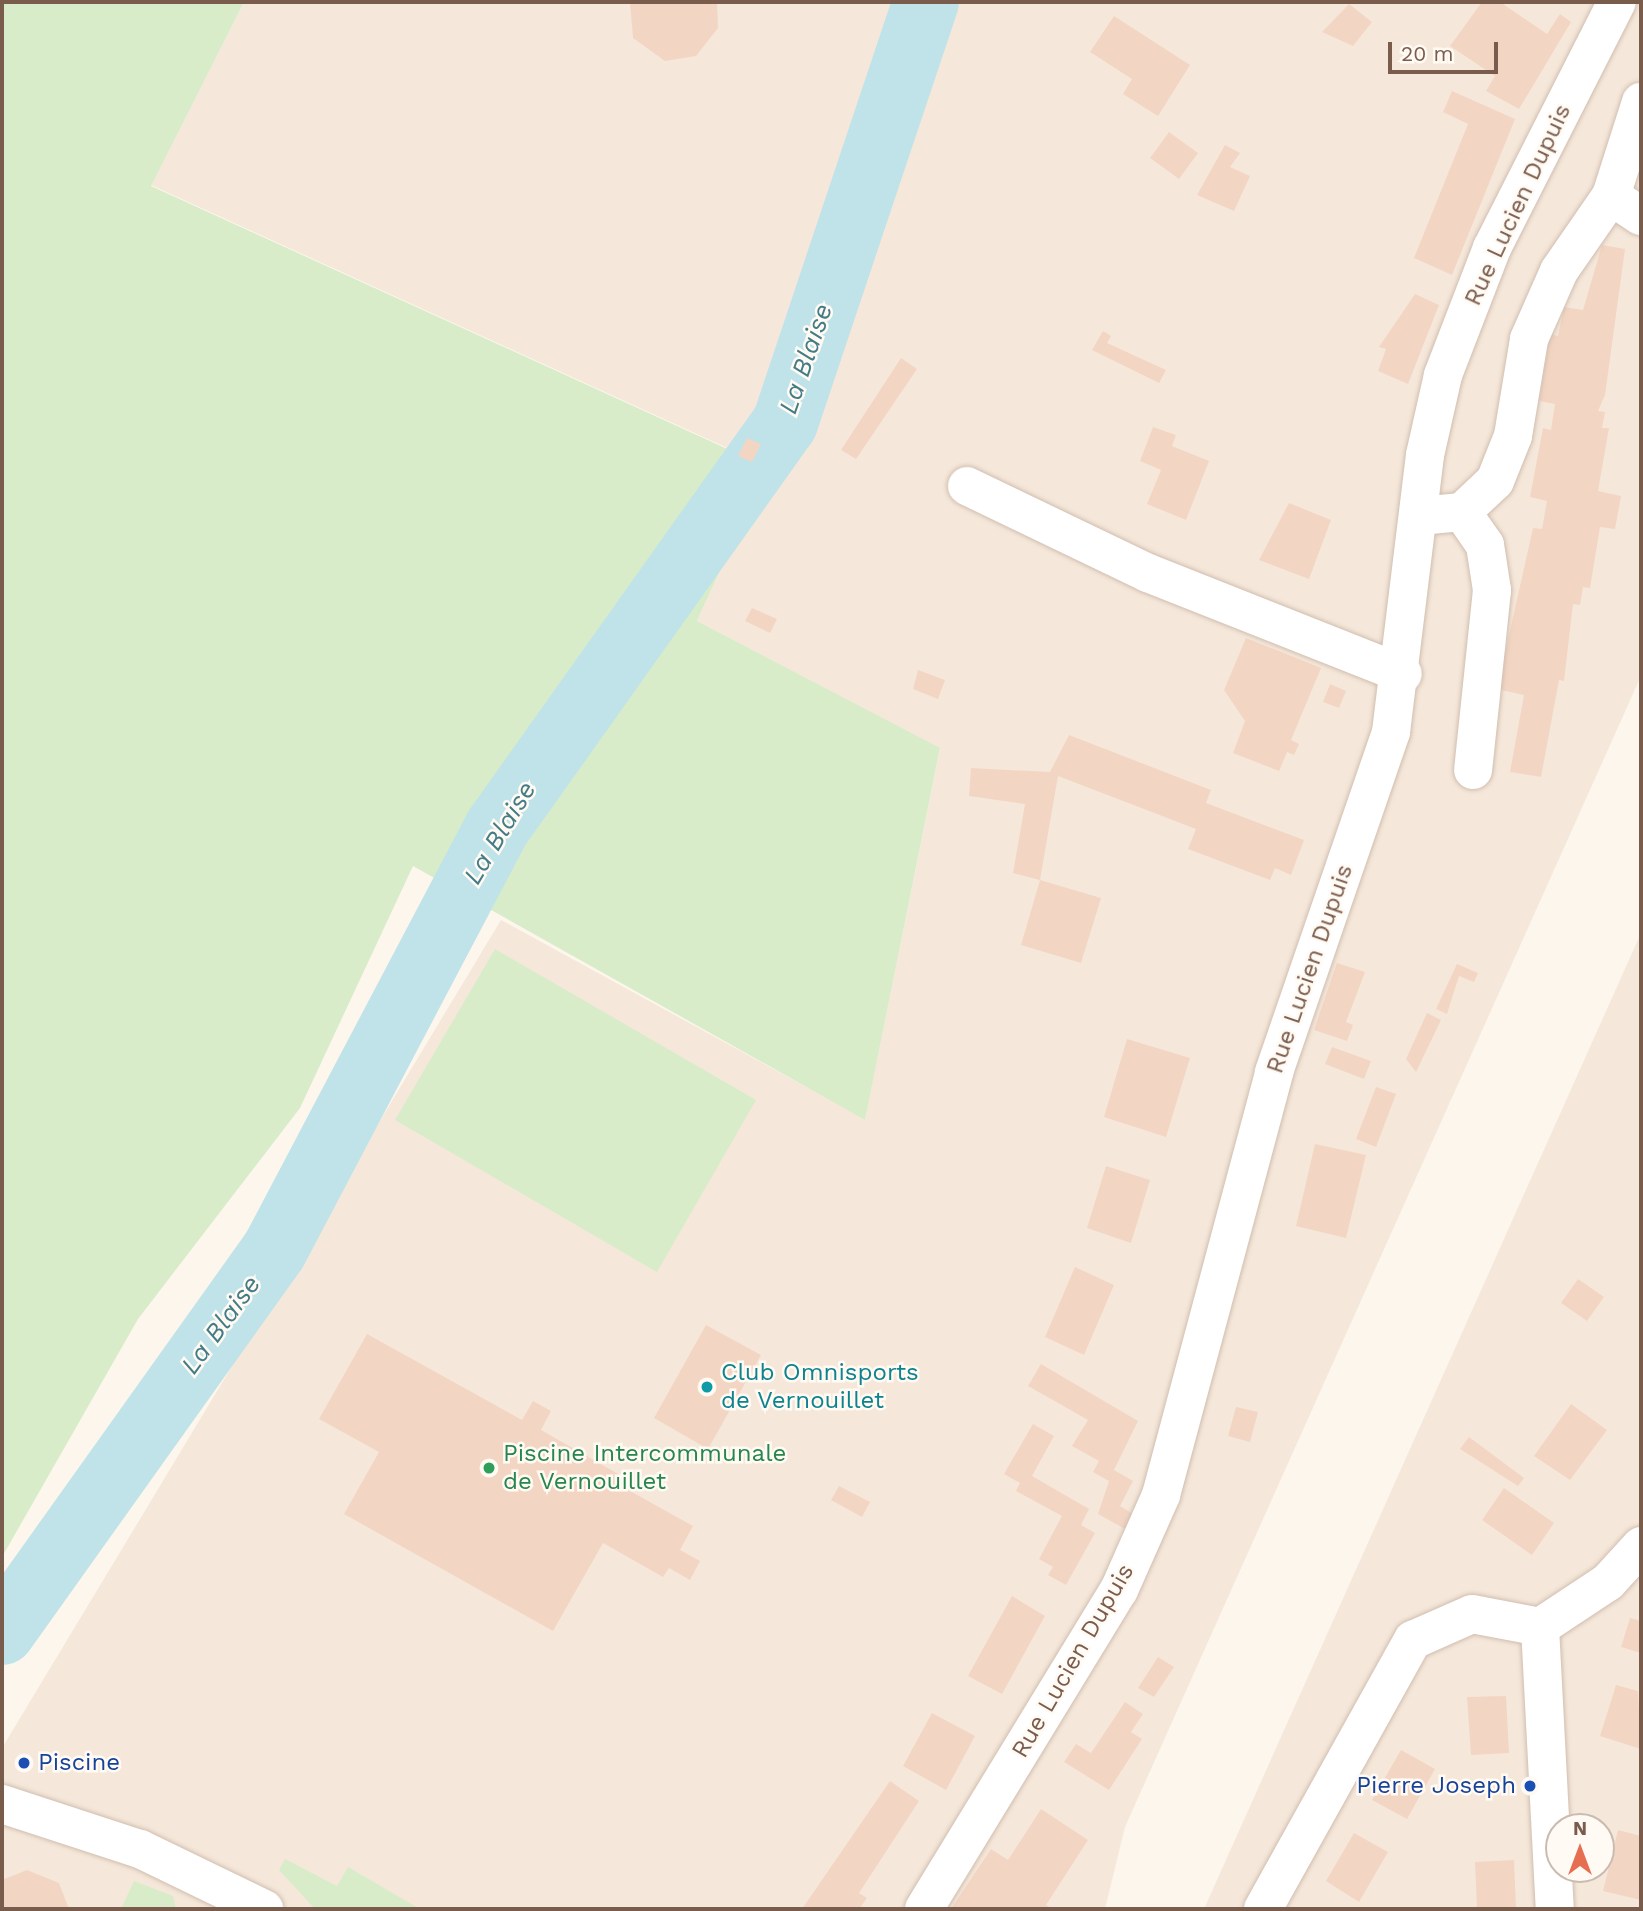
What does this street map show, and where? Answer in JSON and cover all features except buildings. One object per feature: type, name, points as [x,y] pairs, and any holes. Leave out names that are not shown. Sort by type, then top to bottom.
[{"type":"street","name":"Rue Lucien Dupuis","points":[[924,1909],[1119,1590],[1161,1495],[1274,1072],[1391,733],[1403,674],[1425,455],[1447,362],[1492,248],[1617,2]]},
{"type":"street","points":[[1419,516],[1462,512],[1495,481],[1513,436],[1529,339],[1559,271],[1626,206],[1641,102]]},
{"type":"street","points":[[967,486],[1148,573],[1403,674]]},
{"type":"street","points":[[1462,512],[1485,545],[1492,590],[1474,770]]},
{"type":"street","points":[[1263,1909],[1413,1640],[1472,1614],[1540,1627],[1608,1582],[1641,1546]]},
{"type":"street","points":[[1540,1627],[1555,1909]]},
{"type":"street","points":[[2,1804],[140,1849],[264,1909]]},
{"type":"shaded area","points":[[244,2],[1641,2],[1641,676],[1125,1827],[1105,1909],[2,1909],[2,1748],[501,920],[865,1119],[940,749],[697,621],[767,466],[151,185]]},
{"type":"shaded area","points":[[1641,933],[1641,1909],[1204,1909]]},
{"type":"green space","points":[[2,2],[244,2],[151,186],[767,467],[697,621],[940,748],[865,1120],[413,866],[300,1108],[138,1319],[2,1557]]},
{"type":"green space","points":[[495,949],[756,1100],[657,1272],[395,1120]]},
{"type":"green space","points":[[285,1859],[337,1886],[348,1867],[420,1909],[315,1909],[279,1870]]},
{"type":"green space","points":[[134,1881],[173,1896],[176,1909],[121,1909]]},
{"type":"waterway","name":"La Blaise","points":[[2,1632],[274,1251],[497,828],[785,423],[926,2]]},
{"type":"place","name":"Club Omnisports de Vernouillet","points":[[707,1387]]},
{"type":"place","name":"Piscine Intercommunale de Vernouillet","points":[[489,1468]]},
{"type":"place","name":"Piscine","points":[[24,1763]]},
{"type":"place","name":"Pierre Joseph","points":[[1530,1786]]}]
